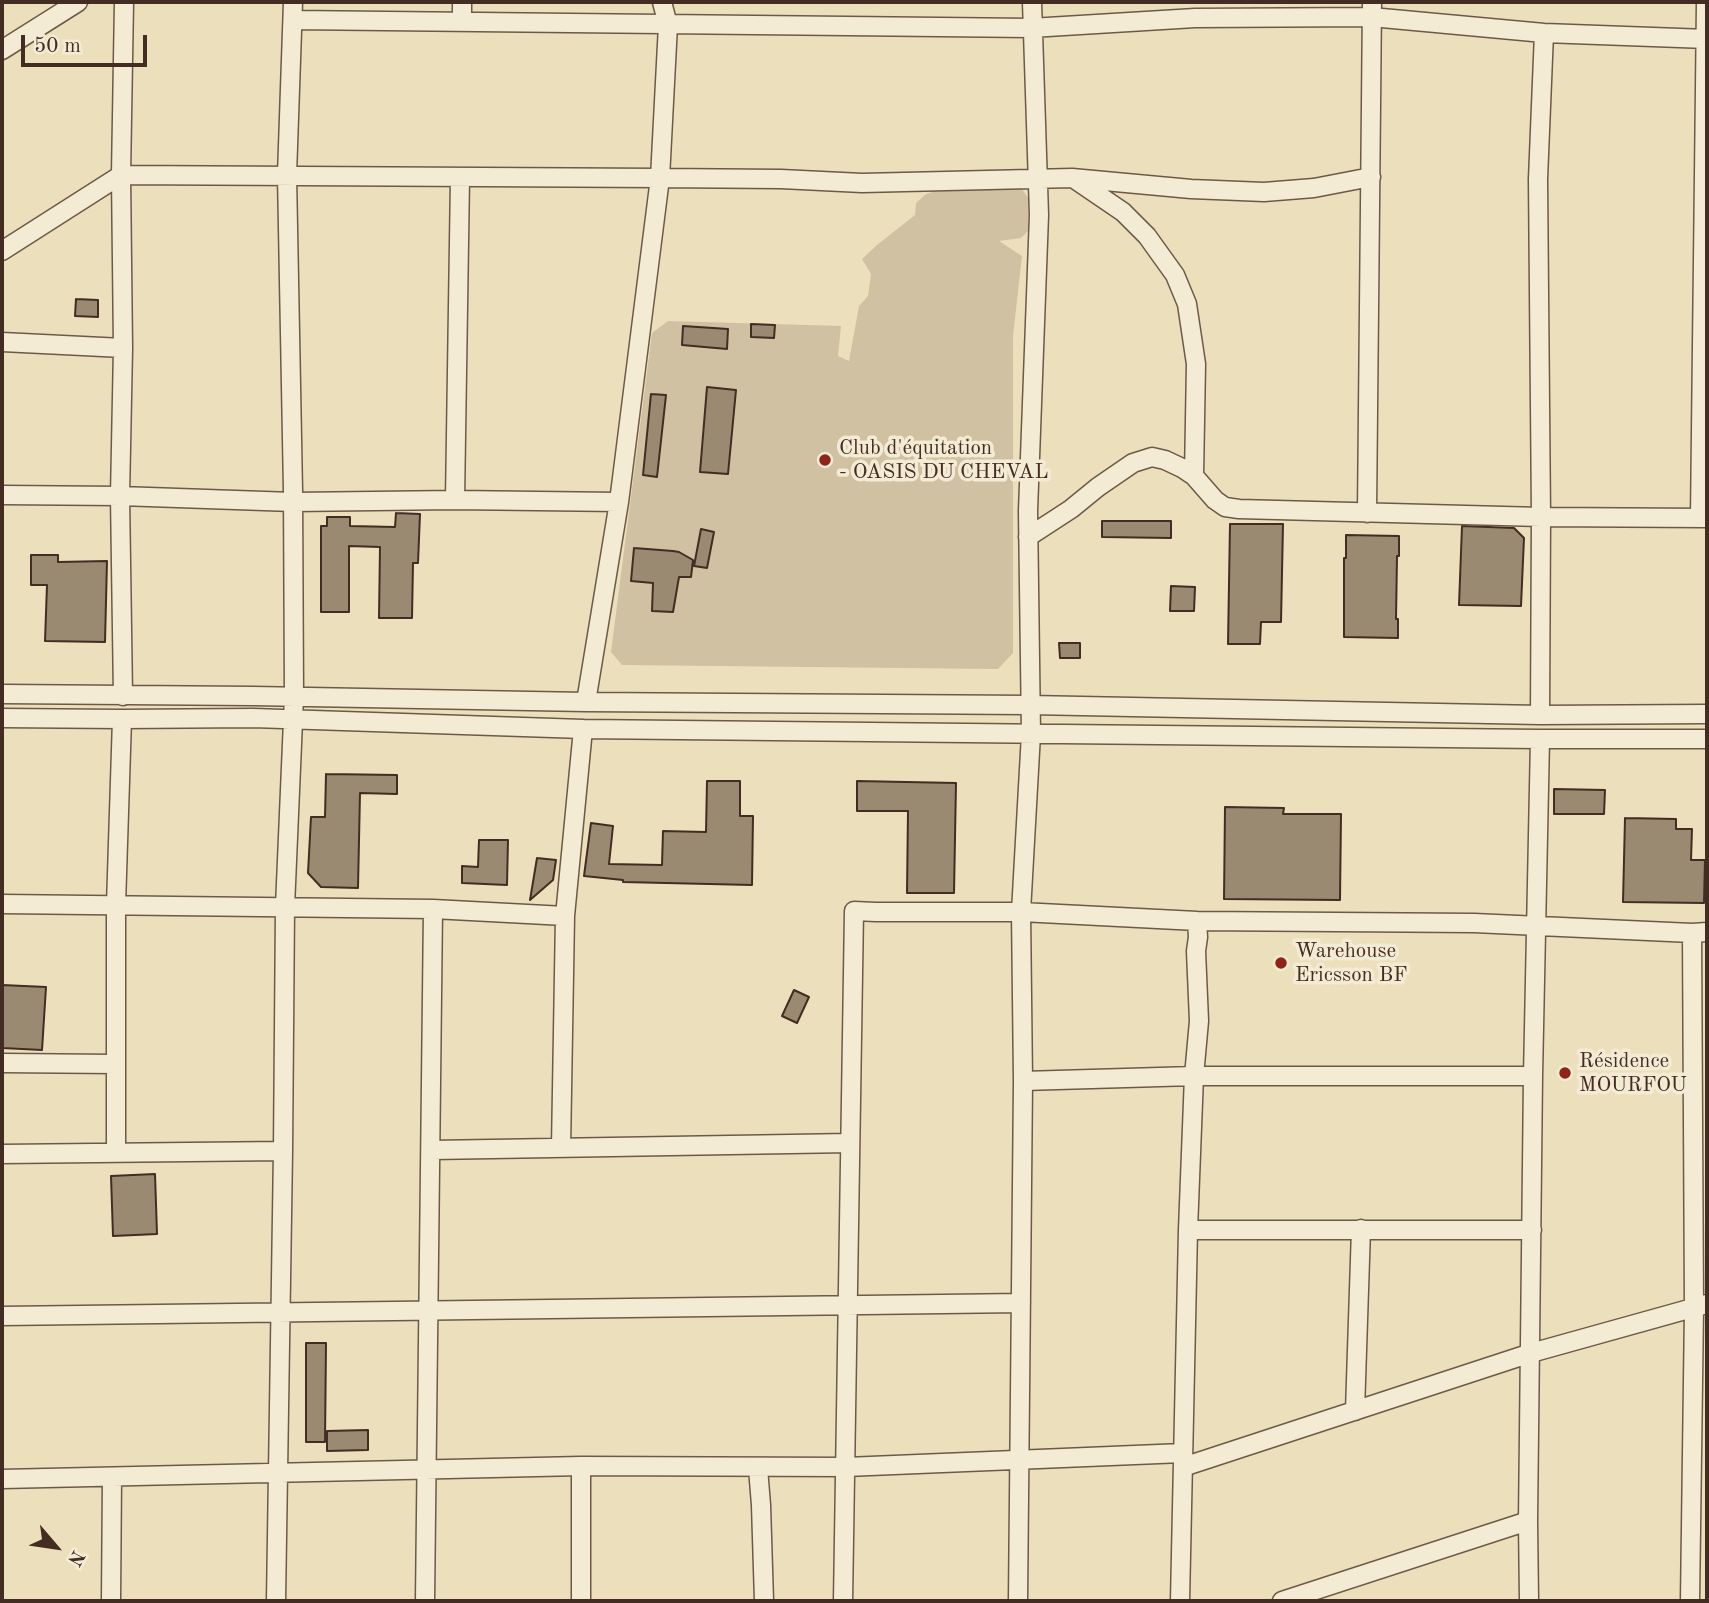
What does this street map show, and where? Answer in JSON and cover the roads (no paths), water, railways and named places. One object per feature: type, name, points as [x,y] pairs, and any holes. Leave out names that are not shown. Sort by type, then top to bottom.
[{"type":"street","points":[[2,50],[78,2]]},
{"type":"street","points":[[123,696],[120,496],[124,2]]},
{"type":"street","points":[[276,1601],[285,907],[294,697],[287,175],[293,2]]},
{"type":"street","points":[[462,2],[462,22]]},
{"type":"street","points":[[586,702],[619,502],[660,178],[668,24],[662,2]]},
{"type":"street","points":[[1018,1601],[1023,1081],[1021,912],[1031,734],[1028,537],[1038,229],[1032,2]]},
{"type":"street","points":[[1028,537],[1133,463],[1152,457],[1165,460],[1194,475],[1215,500],[1225,507],[1239,509],[1541,517],[1704,518],[1706,2]]},
{"type":"street","points":[[293,20],[1031,28],[1196,10],[1372,10],[1545,33],[1706,39]]},
{"type":"street","points":[[1367,513],[1372,10]]},
{"type":"street","points":[[1540,715],[1538,179],[1545,33]]},
{"type":"street","points":[[2,251],[121,175],[660,178],[862,183],[1072,178],[1191,189],[1264,192],[1314,188],[1371,177]]},
{"type":"street","points":[[455,500],[460,178]]},
{"type":"street","points":[[1072,178],[1105,198],[1147,236],[1175,275],[1187,303],[1196,364],[1194,475]]},
{"type":"street","points":[[2,342],[123,348]]},
{"type":"street","points":[[2,495],[293,502],[619,502]]},
{"type":"street","points":[[2,694],[1030,705],[1540,715],[1707,714]]},
{"type":"street","points":[[2,718],[253,718],[583,729],[1707,739]]},
{"type":"street","points":[[116,1153],[116,905],[122,719]]},
{"type":"street","points":[[561,1148],[565,916],[583,729]]},
{"type":"street","points":[[1529,1601],[1533,1076],[1540,739]]},
{"type":"street","points":[[2,904],[433,909],[565,916]]},
{"type":"street","points":[[425,1601],[433,909]]},
{"type":"street","points":[[843,1601],[854,911],[1021,912],[1197,921],[1438,922],[1700,933],[1700,1424],[1690,1601]]},
{"type":"street","points":[[1180,1601],[1188,1230],[1194,1076],[1199,1021],[1197,921]]},
{"type":"street","points":[[2,1063],[117,1064]]},
{"type":"street","points":[[1023,1081],[1194,1076],[1533,1076]]},
{"type":"street","points":[[432,1150],[850,1143]]},
{"type":"street","points":[[2,1154],[283,1151]]},
{"type":"street","points":[[1188,1230],[1532,1230]]},
{"type":"street","points":[[1355,1410],[1361,1230]]},
{"type":"street","points":[[2,1316],[1021,1303]]},
{"type":"street","points":[[2,1479],[581,1466],[846,1467],[1020,1458],[1183,1460],[1355,1410],[1531,1353],[1700,1306]]},
{"type":"street","points":[[581,1466],[581,1601]]},
{"type":"street","points":[[758,1468],[764,1601]]},
{"type":"street","points":[[111,1601],[112,1477]]},
{"type":"street","points":[[1282,1601],[1528,1521]]},
{"type":"place","name":"Club d'équitation - OASIS DU CHEVAL","points":[[825,460]]},
{"type":"place","name":"Warehouse Ericsson BF","points":[[1281,963]]},
{"type":"place","name":"Résidence MOURFOU","points":[[1565,1073]]}]
